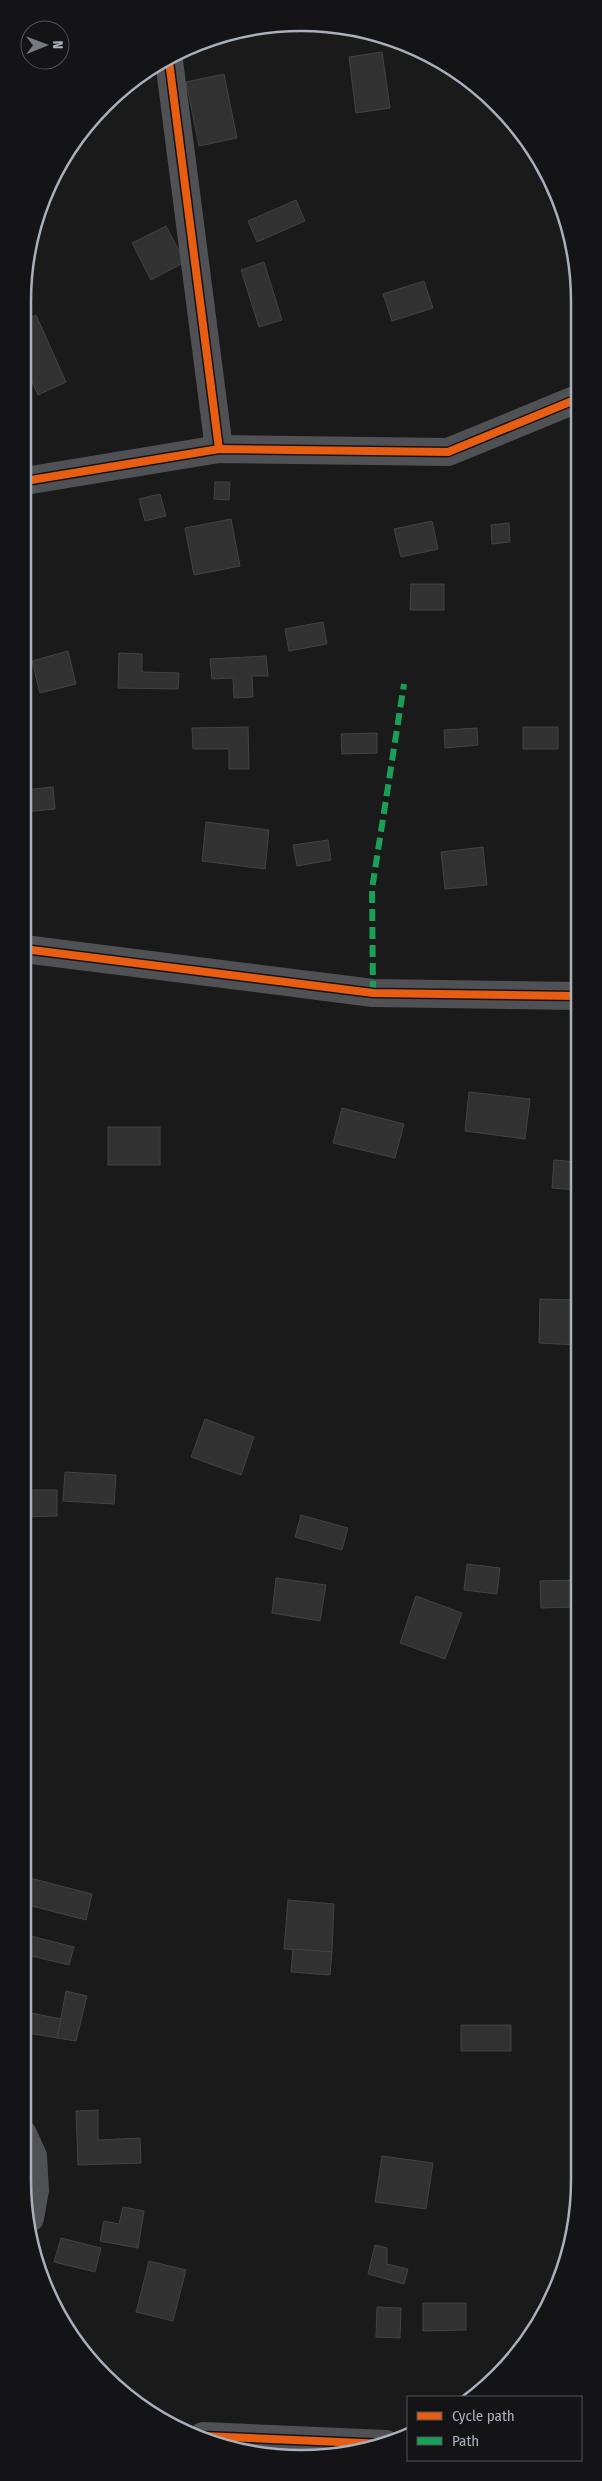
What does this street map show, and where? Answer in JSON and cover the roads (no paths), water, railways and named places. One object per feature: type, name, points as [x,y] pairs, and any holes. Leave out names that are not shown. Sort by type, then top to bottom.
[{"type":"street","points":[[170,65],[219,449]]},
{"type":"street","points":[[31,480],[219,449],[448,452],[571,401]]},
{"type":"street","points":[[31,950],[373,993],[571,996]]},
{"type":"street","points":[[31,2152],[33,2156],[34,2190],[32,2201]]},
{"type":"street","points":[[219,2437],[363,2443]]}]
